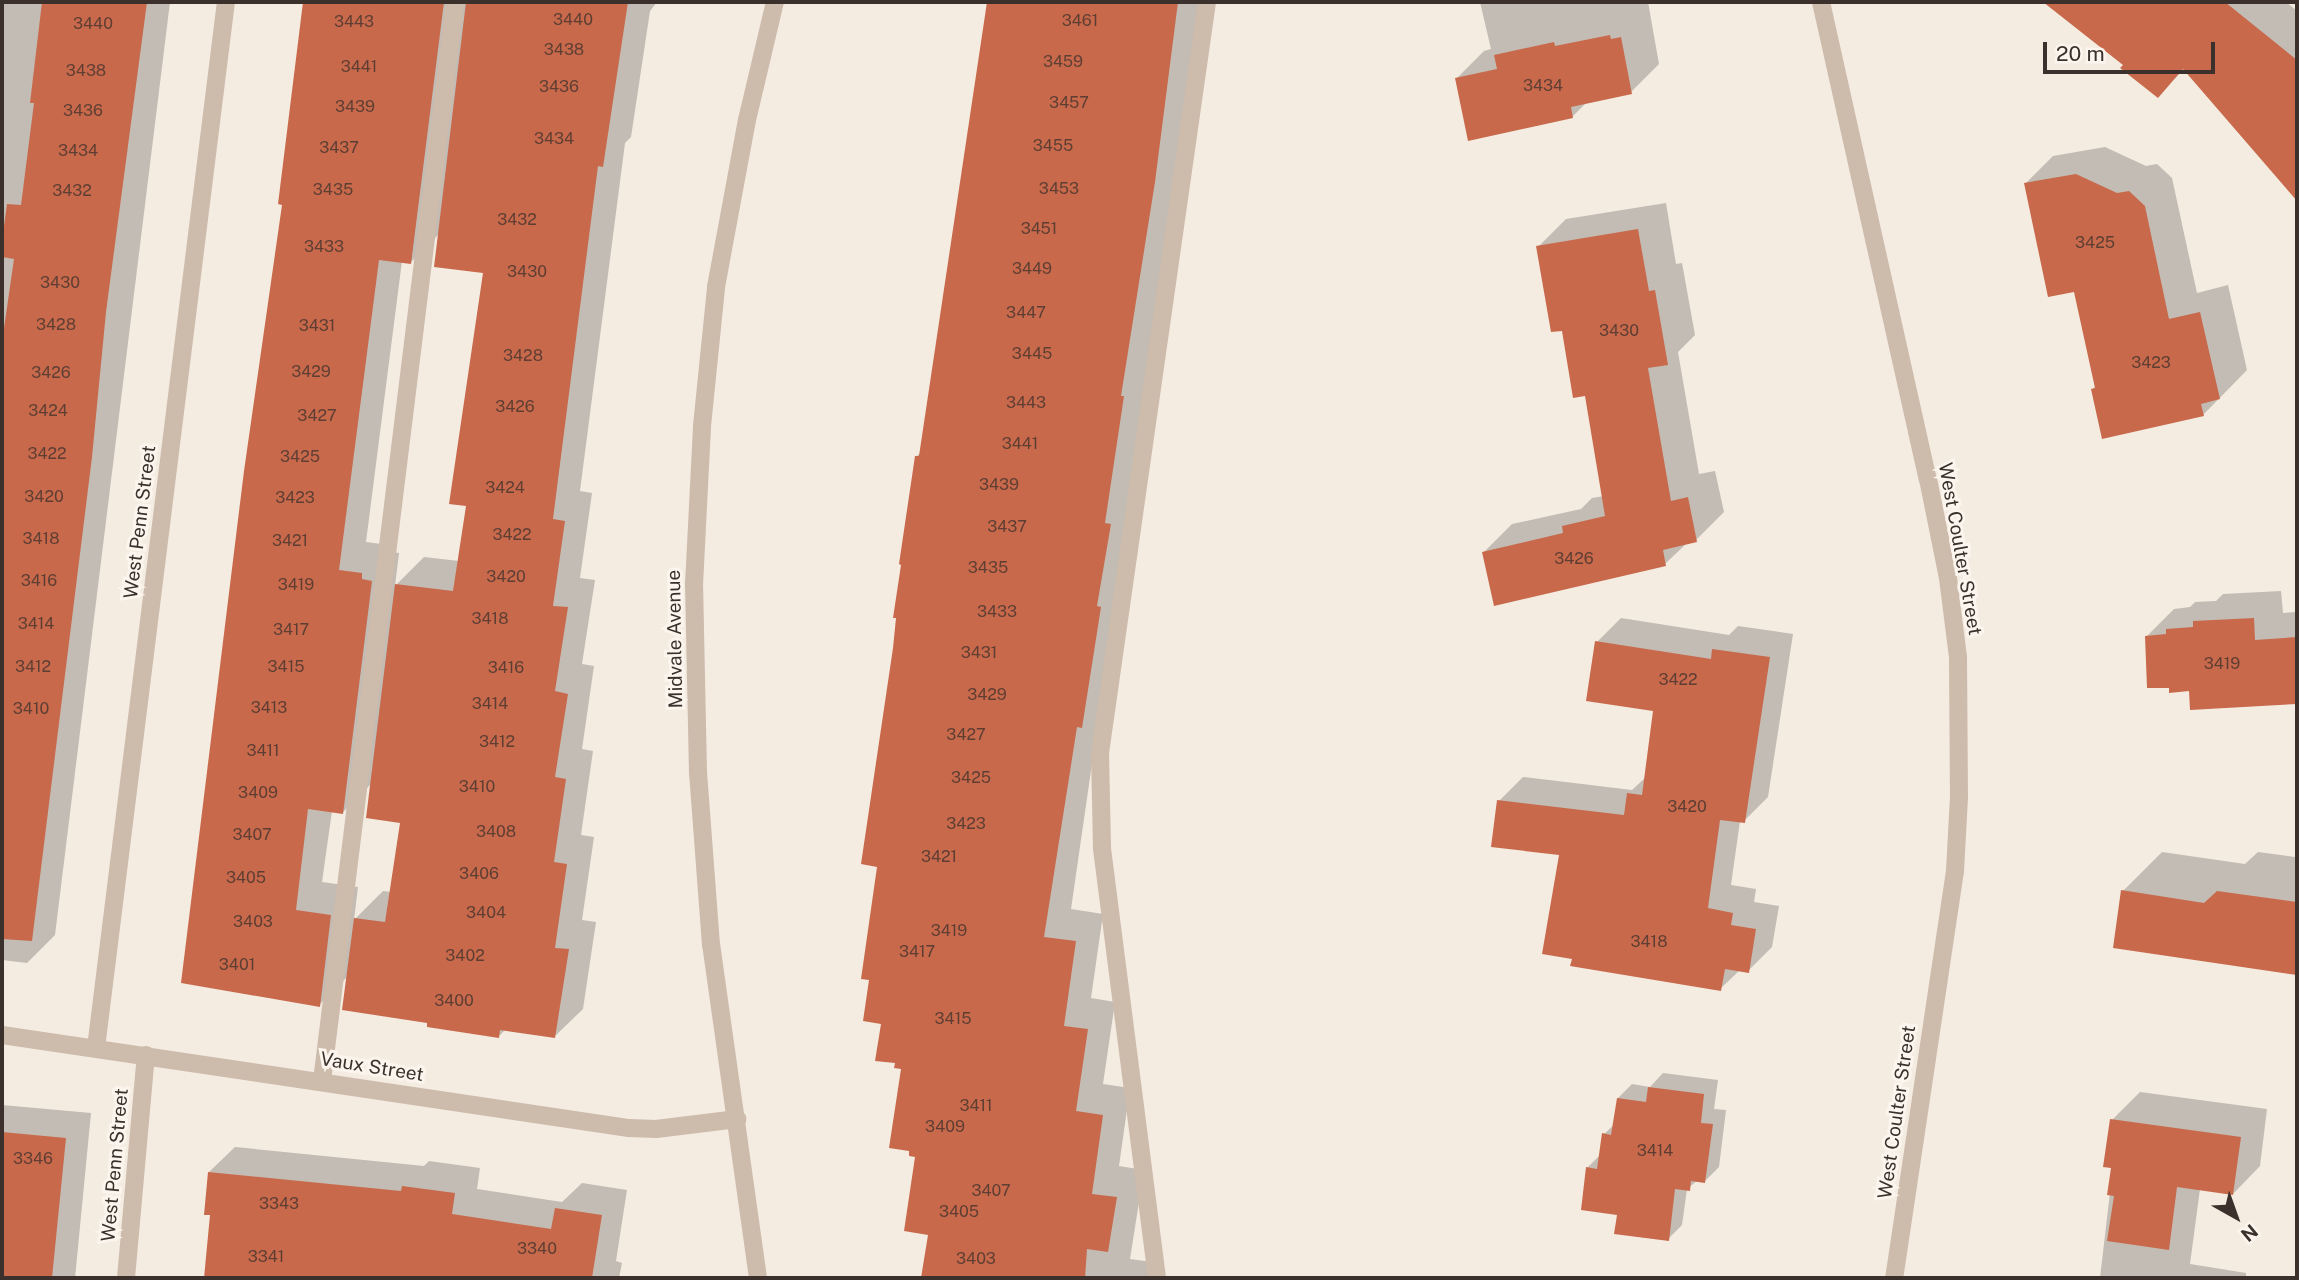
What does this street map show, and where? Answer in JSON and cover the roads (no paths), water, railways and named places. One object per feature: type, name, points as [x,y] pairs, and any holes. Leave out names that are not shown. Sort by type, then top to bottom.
[{"type":"street","name":"West Penn Street","points":[[96,1048],[226,2]]},
{"type":"street","points":[[322,1081],[456,2]]},
{"type":"street","name":"Midvale Avenue","points":[[758,1278],[711,945],[698,773],[694,585],[702,426],[716,287],[747,120],[775,2]]},
{"type":"street","points":[[1157,1278],[1102,848],[1100,753],[1207,2]]},
{"type":"street","name":"West Coulter Street","points":[[1821,2],[1948,578],[1958,657],[1959,797],[1955,871],[1894,1278]]},
{"type":"street","name":"Vaux Street","points":[[2,1035],[629,1128],[656,1129],[737,1119]]},
{"type":"street","name":"West Penn Street","points":[[126,1278],[146,1055]]}]
